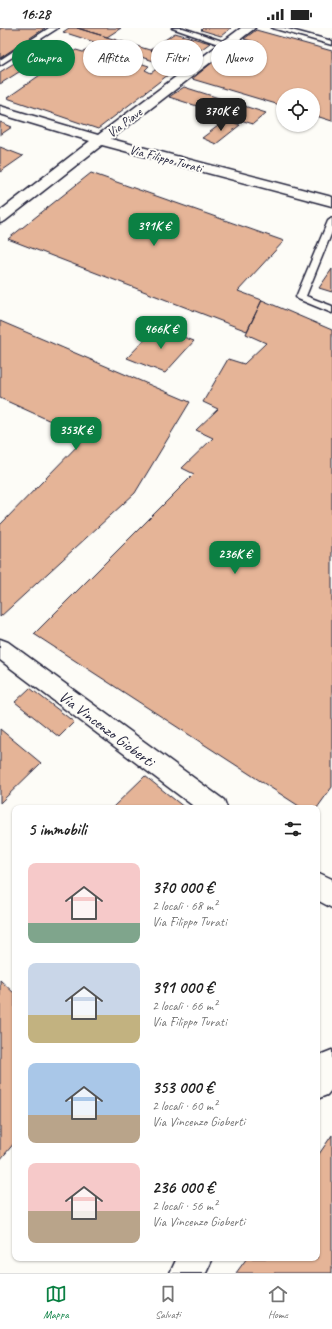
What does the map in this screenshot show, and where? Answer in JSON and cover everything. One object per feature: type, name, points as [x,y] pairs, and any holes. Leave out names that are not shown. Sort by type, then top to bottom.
[{"type":"street","name":"Via Piave","points":[[232,40],[248,28]]},
{"type":"street","name":"Via Piave","points":[[0,218],[211,56]]},
{"type":"street","name":"Via Filippo Turati","points":[[0,110],[100,140],[332,202]]},
{"type":"street","name":"Via Vincenzo Gioberti","points":[[0,648],[211,805]]},
{"type":"street","points":[[320,886],[332,895]]},
{"type":"street","points":[[320,1082],[332,1064]]},
{"type":"street","points":[[186,1273],[195,1261]]},
{"type":"lane","points":[[0,63],[54,28]]},
{"type":"lane","points":[[176,28],[214,40]]},
{"type":"lane","points":[[276,28],[332,43]]},
{"type":"lane","points":[[332,221],[301,297],[332,310]]},
{"type":"building","points":[[0,28],[45,28],[27,40],[12,40],[12,50],[0,58]]},
{"type":"building","points":[[69,28],[77,28],[117,40],[88,40],[63,32]]},
{"type":"building","points":[[77,28],[121,28],[107,37]]},
{"type":"building","points":[[203,28],[231,28],[221,36],[201,30]]},
{"type":"building","points":[[256,30],[332,51],[332,121],[320,117],[320,88],[276,88],[276,104],[192,79],[196,76],[203,76],[203,70],[211,64],[211,76],[267,76],[267,40],[244,39]]},
{"type":"building","points":[[175,33],[200,40],[165,40]]},
{"type":"building","points":[[203,41],[210,43],[203,48]]},
{"type":"building","points":[[143,48],[151,50],[151,60],[143,58]]},
{"type":"building","points":[[76,50],[83,52],[83,76],[143,76],[143,64],[149,66],[145,70],[151,73],[151,76],[167,76],[98,129],[7,98],[39,76],[75,76]]},
{"type":"building","points":[[12,64],[13,76],[0,84],[0,72]]},
{"type":"building","points":[[184,87],[266,113],[253,124],[169,97]]},
{"type":"building","points":[[226,120],[240,125],[216,144],[202,138]]},
{"type":"building","points":[[0,122],[12,127],[0,135]]},
{"type":"building","points":[[0,147],[23,156],[0,172]]},
{"type":"building","points":[[91,173],[284,241],[238,291],[262,300],[247,331],[8,239]]},
{"type":"building","points":[[332,269],[332,292],[319,288]]},
{"type":"building","points":[[262,300],[332,330],[332,787],[319,805],[297,805],[34,634],[194,474],[182,468],[213,438],[196,430],[218,409],[203,402],[228,359],[244,364],[266,343],[246,334]]},
{"type":"building","points":[[0,321],[190,402],[135,493],[0,617],[0,525],[86,437],[0,398]]},
{"type":"building","points":[[157,327],[194,341],[165,373],[127,358]]},
{"type":"building","points":[[30,688],[74,722],[59,737],[15,702]]},
{"type":"building","points":[[0,729],[41,763],[0,803]]},
{"type":"building","points":[[145,776],[181,805],[115,805]]},
{"type":"building","points":[[0,980],[12,991],[12,1146],[0,1160]]},
{"type":"building","points":[[332,1135],[332,1273],[236,1273],[245,1261],[320,1261],[320,1153]]}]
